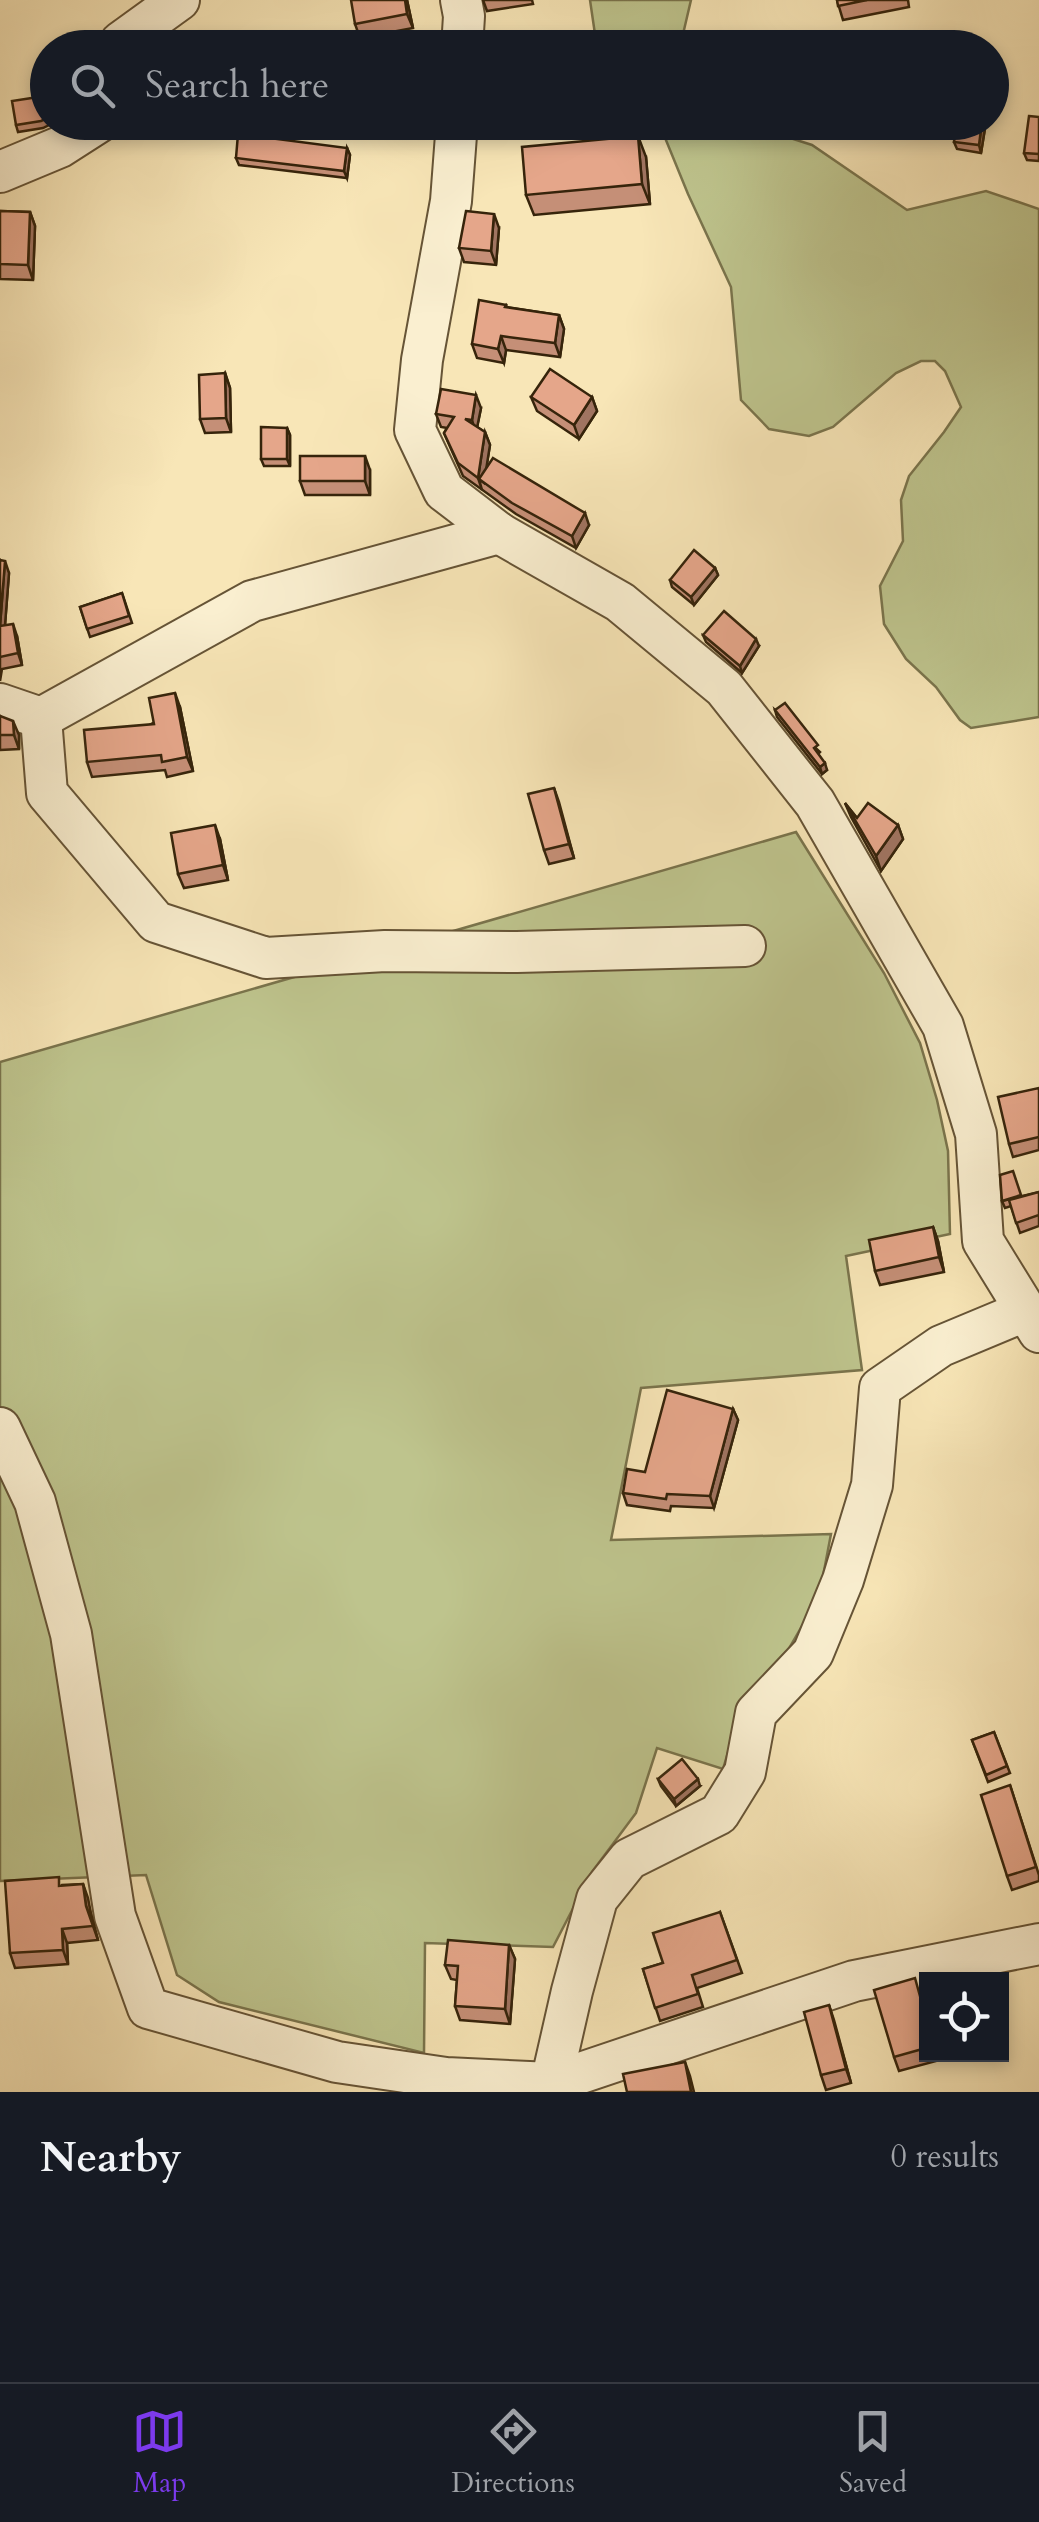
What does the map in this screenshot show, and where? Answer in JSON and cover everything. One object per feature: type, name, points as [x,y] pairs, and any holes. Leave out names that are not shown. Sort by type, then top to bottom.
[{"type":"street","points":[[138,30],[179,0]]},
{"type":"street","points":[[461,0],[463,30]]},
{"type":"street","points":[[0,172],[70,140]]},
{"type":"street","points":[[456,140],[451,201],[422,360],[415,430],[444,491],[499,533],[620,602],[724,688],[815,803],[943,1026],[976,1134],[983,1241],[1032,1321],[941,1346],[880,1388],[872,1486],[842,1580],[812,1653],[756,1713],[745,1772],[718,1814],[629,1859],[597,1899],[572,1992],[554,2087]]},
{"type":"street","points":[[0,704],[41,718],[252,601],[499,533]]},
{"type":"street","points":[[41,718],[47,793],[156,922],[266,958],[385,951],[557,952],[745,946]]},
{"type":"street","points":[[0,1428],[35,1502],[72,1634],[114,1916],[148,2008],[337,2062],[446,2078],[554,2087],[854,1981],[1039,1944]]},
{"type":"green space","points":[[590,0],[691,0],[684,30],[594,30]]},
{"type":"green space","points":[[666,140],[796,140],[812,145],[907,210],[986,191],[1039,209],[1039,717],[971,728],[906,659],[884,624],[880,586],[903,541],[901,500],[909,476],[961,407],[945,371],[935,361],[921,361],[896,373],[833,427],[809,436],[769,429],[741,400],[731,287]]},
{"type":"green space","points":[[796,832],[884,973],[920,1043],[948,1151],[950,1234],[846,1256],[862,1370],[641,1388],[611,1540],[831,1534],[819,1597],[734,1732],[723,1769],[657,1748],[636,1813],[592,1872],[553,1947],[425,1943],[424,2053],[219,2002],[177,1975],[146,1875],[0,1881],[0,1062]]},
{"type":"building","points":[[351,0],[405,0],[407,14],[355,24]]},
{"type":"building","points":[[837,0],[867,0],[838,6]]},
{"type":"building","points":[[30,98],[30,123],[16,125],[12,101]]},
{"type":"building","points":[[1029,116],[1039,117],[1039,154],[1024,153]]},
{"type":"building","points":[[238,140],[285,140],[347,148],[344,171],[236,158]]},
{"type":"building","points":[[638,140],[642,184],[526,195],[522,147]]},
{"type":"building","points":[[954,140],[980,140],[979,145]]},
{"type":"building","points":[[0,211],[30,212],[28,265],[0,264]]},
{"type":"building","points":[[466,211],[494,214],[491,251],[459,248]]},
{"type":"building","points":[[479,300],[559,315],[555,343],[501,336],[498,349],[472,344]]},
{"type":"building","points":[[550,369],[592,397],[574,425],[531,397]]},
{"type":"building","points":[[225,373],[226,418],[200,419],[199,375]]},
{"type":"building","points":[[441,389],[476,395],[472,420],[465,419],[485,432],[478,478],[458,463],[444,433],[454,417],[436,414]]},
{"type":"building","points":[[261,427],[287,428],[287,459],[261,459]]},
{"type":"building","points":[[300,456],[365,456],[365,481],[300,481]]},
{"type":"building","points":[[493,458],[585,513],[572,536],[512,503],[479,479]]},
{"type":"building","points":[[694,550],[715,568],[691,597],[670,580]]},
{"type":"building","points":[[0,560],[5,561],[0,626]]},
{"type":"building","points":[[122,593],[129,616],[87,629],[80,607]]},
{"type":"building","points":[[724,611],[756,639],[740,666],[703,635]]},
{"type":"building","points":[[13,624],[18,653],[0,657],[0,626]]},
{"type":"building","points":[[175,693],[187,757],[162,762],[161,755],[87,762],[84,730],[154,724],[149,698]]},
{"type":"building","points":[[785,703],[818,745],[814,748],[825,763],[820,767],[775,710]]},
{"type":"building","points":[[0,716],[13,721],[14,735],[0,735]]},
{"type":"building","points":[[554,788],[569,844],[544,850],[528,794]]},
{"type":"building","points":[[845,803],[857,818],[868,803],[898,825],[876,856]]},
{"type":"building","points":[[215,825],[223,865],[178,874],[171,833]]},
{"type":"building","points":[[1039,1088],[1039,1137],[1009,1144],[998,1097]]},
{"type":"building","points":[[1013,1171],[1021,1195],[1002,1201],[1000,1175]]},
{"type":"building","points":[[1039,1192],[1039,1215],[1016,1223],[1009,1200]]},
{"type":"building","points":[[933,1227],[939,1257],[875,1271],[869,1240]]},
{"type":"building","points":[[667,1390],[733,1409],[710,1496],[667,1494],[666,1499],[623,1493],[627,1469],[645,1472]]},
{"type":"building","points":[[994,1732],[1007,1766],[986,1775],[972,1740]]},
{"type":"building","points":[[682,1759],[698,1779],[674,1799],[658,1779]]},
{"type":"building","points":[[1010,1785],[1036,1867],[1007,1876],[981,1795]]},
{"type":"building","points":[[59,1877],[59,1886],[83,1884],[93,1926],[62,1929],[63,1950],[10,1953],[5,1881]]},
{"type":"building","points":[[720,1912],[737,1960],[692,1975],[698,1994],[655,2008],[643,1969],[663,1963],[653,1933]]},
{"type":"building","points":[[448,1940],[509,1945],[505,2009],[455,2006],[458,1966],[445,1965]]},
{"type":"building","points":[[915,1978],[919,1993],[919,2050],[894,2057],[874,1990]]},
{"type":"building","points":[[829,2005],[846,2069],[821,2075],[804,2012]]},
{"type":"building","points":[[685,2062],[691,2092],[627,2092],[623,2074]]}]
